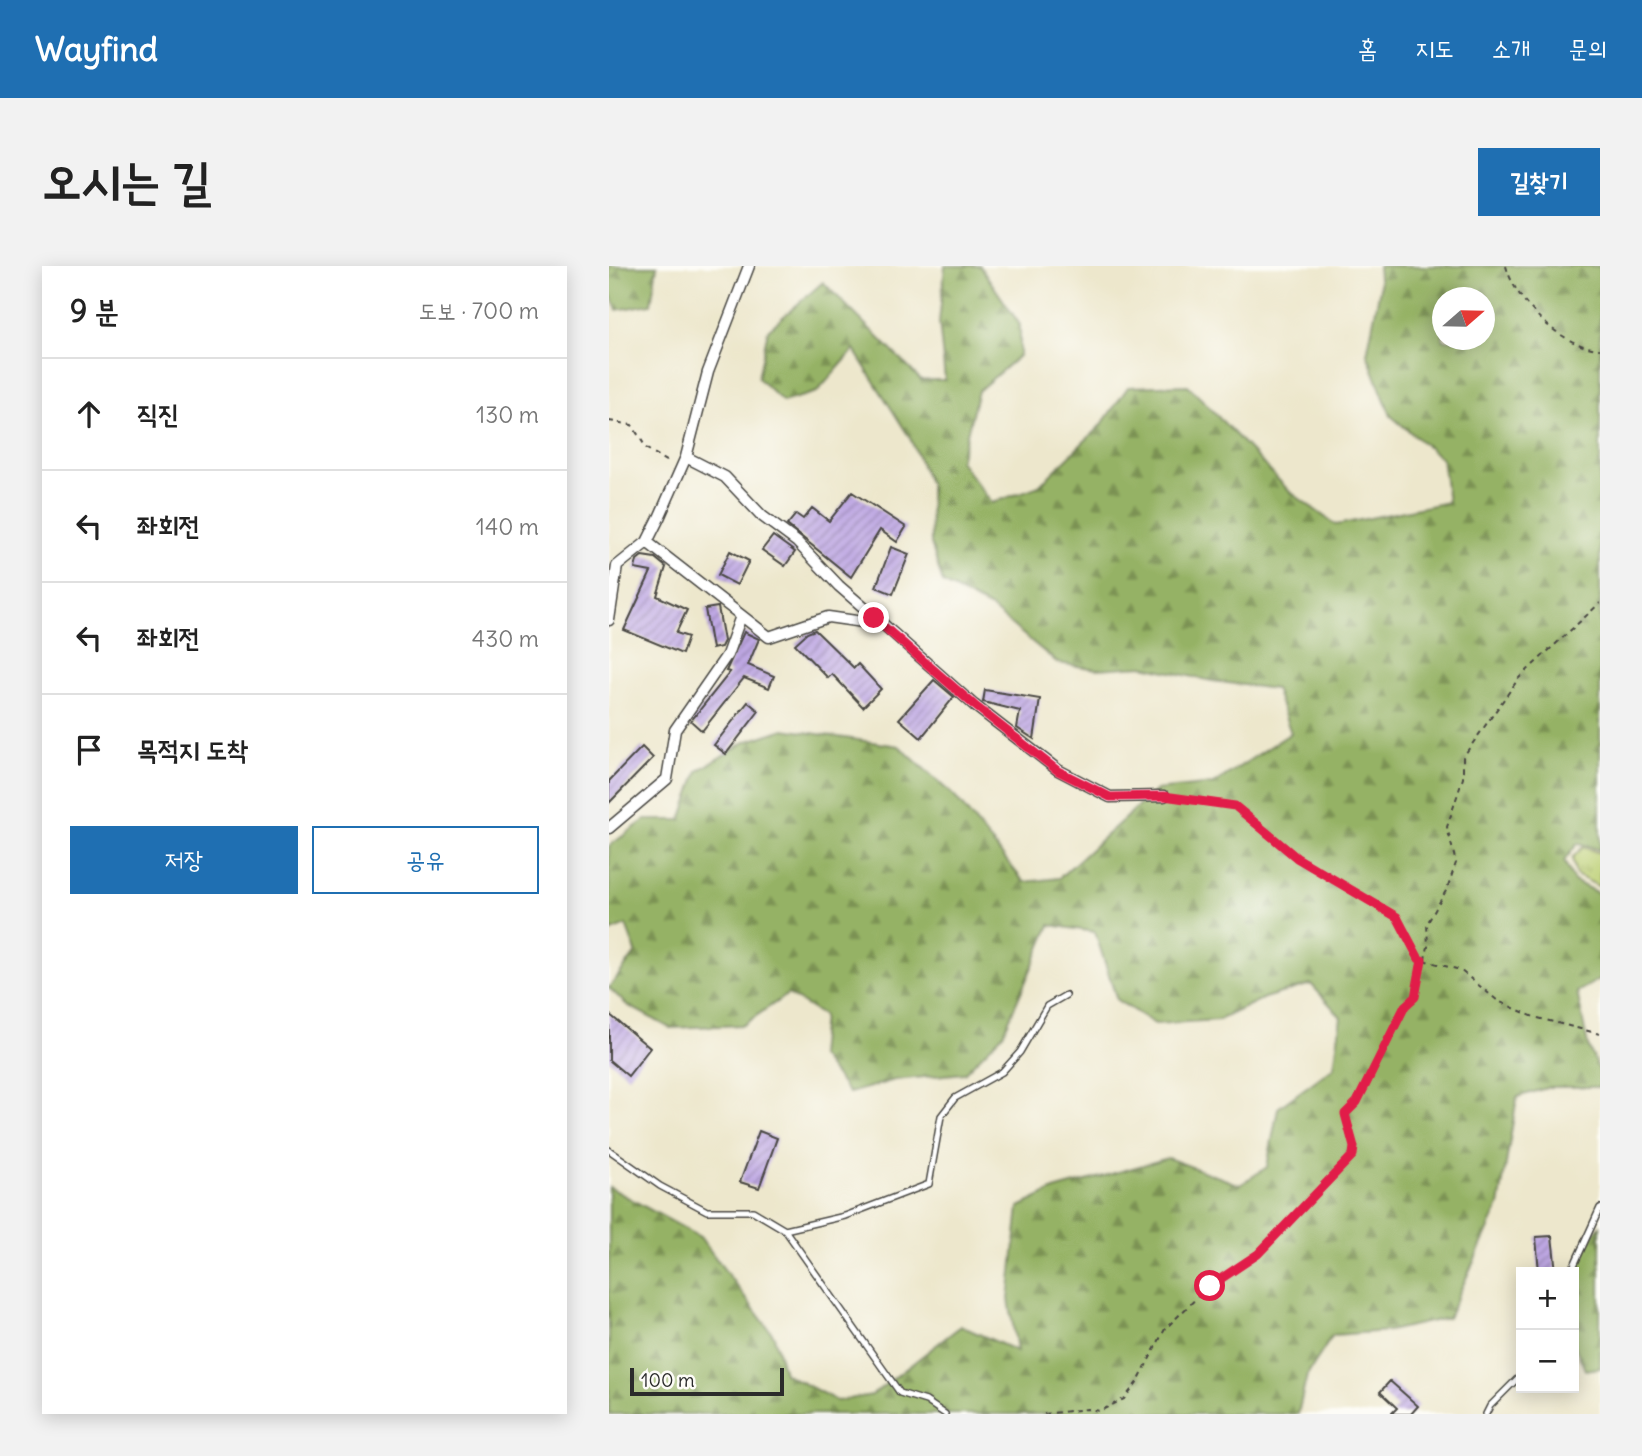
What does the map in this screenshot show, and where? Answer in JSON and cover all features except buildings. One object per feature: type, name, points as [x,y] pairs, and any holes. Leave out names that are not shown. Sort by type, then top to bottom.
[{"type":"street","points":[[609,620],[617,566],[647,542],[680,469],[708,372],[749,266]]},
{"type":"street","points":[[685,457],[725,477],[762,516],[797,542],[839,586],[974,705],[1058,771],[1110,797],[1164,796]]},
{"type":"street","points":[[647,542],[768,637],[828,617],[884,625]]},
{"type":"street","points":[[609,828],[667,779],[675,730],[727,655],[741,616]]},
{"type":"lane","points":[[785,1230],[845,1216],[929,1184],[941,1116],[955,1098],[1002,1072],[1020,1052],[1047,1006],[1066,995]]},
{"type":"lane","points":[[609,1150],[660,1186],[707,1211],[753,1211],[785,1230],[901,1393],[926,1401],[945,1414]]},
{"type":"lane","points":[[1573,1267],[1600,1208]]},
{"type":"lane","points":[[1486,1414],[1490,1406],[1516,1380]]},
{"type":"path","points":[[1506,266],[1527,306],[1537,315],[1579,346],[1600,349]]},
{"type":"path","points":[[609,421],[632,425],[647,449],[680,469]]},
{"type":"path","points":[[1044,1414],[1087,1409],[1100,1411],[1124,1399],[1138,1381],[1165,1329],[1210,1286],[1258,1254],[1353,1155],[1354,1147],[1345,1114],[1357,1102],[1405,1006],[1415,997],[1422,960],[1428,947],[1427,924],[1452,879],[1455,863],[1447,827],[1463,778],[1463,757],[1519,678],[1600,603]]},
{"type":"path","points":[[1164,796],[1235,806],[1297,858],[1397,917],[1419,959],[1460,970],[1498,1001],[1534,1017],[1600,1034]]},
{"type":"green space","points":[[609,266],[657,266],[651,304],[617,310],[609,292]]},
{"type":"green space","points":[[945,266],[980,266],[1020,325],[1020,355],[978,391],[960,461],[992,503],[1039,486],[1102,424],[1128,387],[1188,385],[1289,491],[1336,525],[1448,502],[1442,459],[1391,416],[1367,354],[1380,288],[1378,266],[1600,266],[1600,850],[1578,843],[1564,861],[1574,881],[1600,894],[1600,979],[1577,992],[1588,1046],[1600,1072],[1600,1087],[1550,1087],[1517,1097],[1499,1206],[1448,1318],[1389,1331],[1333,1335],[1307,1375],[1298,1414],[609,1414],[609,1187],[700,1237],[774,1336],[784,1373],[837,1401],[872,1395],[961,1326],[1017,1351],[1009,1299],[1019,1207],[1054,1190],[1168,1158],[1240,1185],[1267,1167],[1278,1108],[1334,1067],[1341,1017],[1311,984],[1264,998],[1219,1020],[1155,1024],[1117,1000],[1095,932],[1050,925],[1003,1034],[964,1073],[895,1080],[849,1093],[819,1055],[823,1016],[788,994],[743,1025],[670,1028],[627,1005],[609,988],[636,952],[626,925],[609,932],[609,846],[645,820],[681,820],[698,771],[745,742],[784,729],[899,746],[955,797],[1024,882],[1059,878],[1156,790],[1213,784],[1291,733],[1275,689],[1212,681],[1143,666],[1097,669],[1058,663],[991,608],[943,583],[931,543],[930,485],[910,438],[854,350],[817,392],[783,402],[758,378],[768,330],[823,282],[921,380],[945,380],[939,322]]},
{"type":"green space","points":[[1583,847],[1600,853],[1600,887],[1576,875],[1572,858]]},
{"type":"green space","points":[[1600,1226],[1600,1368],[1585,1370],[1579,1356],[1578,1267],[1581,1251]]},
{"type":"route","points":[[874,618],[974,705],[1058,771],[1110,797],[1164,796],[1235,806],[1297,858],[1397,917],[1422,960],[1415,997],[1405,1006],[1393,1026],[1357,1102],[1345,1114],[1354,1147],[1353,1155],[1340,1165],[1325,1185],[1258,1254],[1210,1286]]}]
